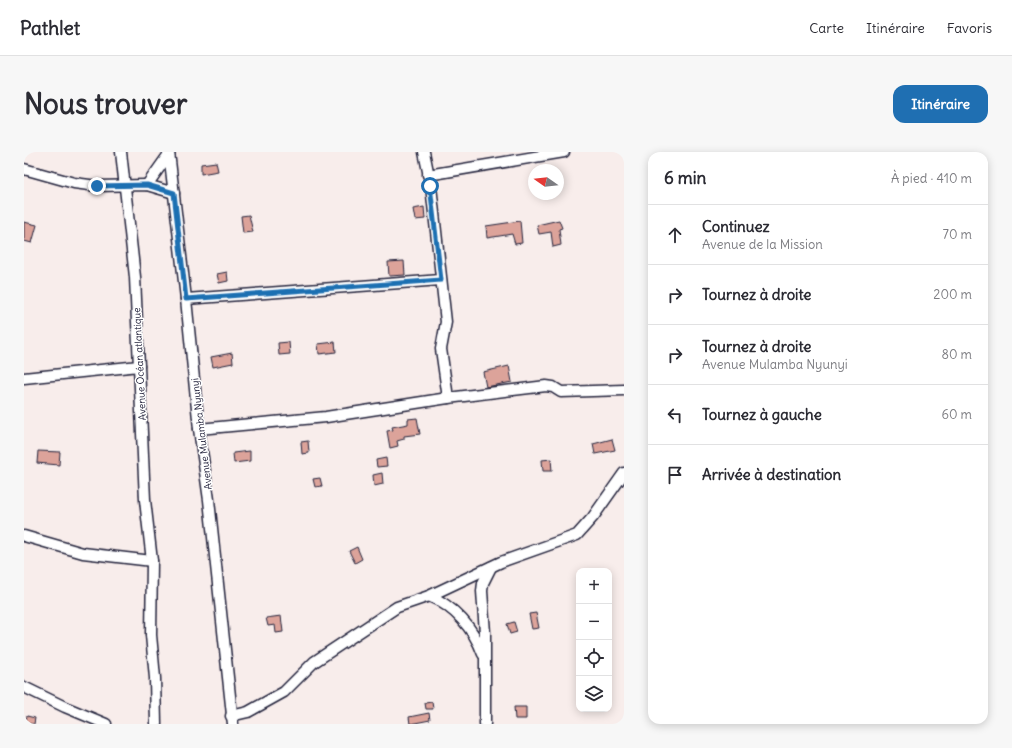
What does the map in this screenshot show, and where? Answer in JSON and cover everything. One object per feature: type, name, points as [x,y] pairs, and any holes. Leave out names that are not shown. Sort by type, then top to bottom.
[{"type":"street","name":"Avenue Océan atlantique","points":[[121,152],[135,277],[145,500],[152,561],[151,635],[155,678],[156,724]]},
{"type":"street","points":[[424,152],[446,322],[441,349],[448,398]]},
{"type":"street","points":[[428,175],[564,152]]},
{"type":"street","points":[[147,185],[169,153]]},
{"type":"street","name":"Avenue Mulamba Nyunyi","points":[[169,153],[199,429],[209,500],[232,720]]},
{"type":"street","points":[[24,169],[74,183],[97,186],[147,185],[174,193]]},
{"type":"street","points":[[186,299],[441,280]]},
{"type":"street","points":[[24,378],[139,366]]},
{"type":"street","points":[[199,429],[326,417],[448,398],[546,386],[553,387],[561,392],[624,390]]},
{"type":"street","points":[[232,720],[284,692],[314,662],[397,607],[429,596],[490,567],[577,535],[593,516],[624,473]]},
{"type":"street","points":[[24,536],[83,553],[152,561]]},
{"type":"street","points":[[485,724],[482,591],[483,583],[490,567]]},
{"type":"street","points":[[429,596],[450,607],[463,621],[480,646],[484,656]]},
{"type":"street","points":[[24,687],[65,707],[106,724]]},
{"type":"building","points":[[216,162],[218,171],[201,174],[201,164]]},
{"type":"building","points":[[424,207],[425,219],[415,220],[413,209]]},
{"type":"building","points":[[249,215],[253,232],[243,233],[241,216]]},
{"type":"building","points":[[559,220],[562,228],[559,229],[561,245],[553,247],[551,232],[539,234],[537,225]]},
{"type":"building","points":[[520,221],[522,243],[515,244],[512,234],[487,238],[486,226]]},
{"type":"building","points":[[24,222],[37,225],[32,243],[24,241]]},
{"type":"building","points":[[404,261],[405,275],[389,276],[388,262]]},
{"type":"building","points":[[227,272],[228,281],[219,283],[217,274]]},
{"type":"building","points":[[289,342],[290,354],[279,355],[278,343]]},
{"type":"building","points":[[335,342],[336,352],[319,354],[318,344]]},
{"type":"building","points":[[232,353],[233,363],[213,367],[211,357]]},
{"type":"building","points":[[509,366],[512,382],[486,387],[483,372]]},
{"type":"building","points":[[417,418],[420,434],[404,436],[404,439],[397,441],[398,446],[390,448],[387,431],[393,430],[392,427],[408,424],[408,419]]},
{"type":"building","points":[[612,439],[615,450],[595,454],[593,444]]},
{"type":"building","points":[[308,441],[309,453],[302,454],[301,442]]},
{"type":"building","points":[[38,451],[60,452],[59,465],[37,463]]},
{"type":"building","points":[[250,451],[250,461],[234,463],[233,453]]},
{"type":"building","points":[[386,458],[387,466],[377,467],[376,460]]},
{"type":"building","points":[[551,459],[552,471],[543,471],[542,460]]},
{"type":"building","points":[[382,473],[383,484],[374,486],[373,475]]},
{"type":"building","points":[[320,478],[322,486],[315,487],[313,479]]},
{"type":"building","points":[[357,547],[362,559],[355,563],[349,551]]},
{"type":"building","points":[[536,613],[539,628],[532,629],[529,614]]},
{"type":"building","points":[[281,616],[283,632],[276,633],[275,625],[268,626],[266,618]]},
{"type":"building","points":[[514,622],[517,632],[510,634],[507,624]]},
{"type":"building","points":[[432,702],[433,709],[426,709],[425,703]]},
{"type":"building","points":[[514,707],[526,707],[526,719],[515,719]]},
{"type":"building","points":[[429,713],[430,720],[410,724],[409,717]]},
{"type":"building","points":[[27,716],[35,718],[34,724],[25,724]]},
{"type":"route","points":[[97,186],[147,185],[174,193],[186,299],[441,280],[430,186]]}]
